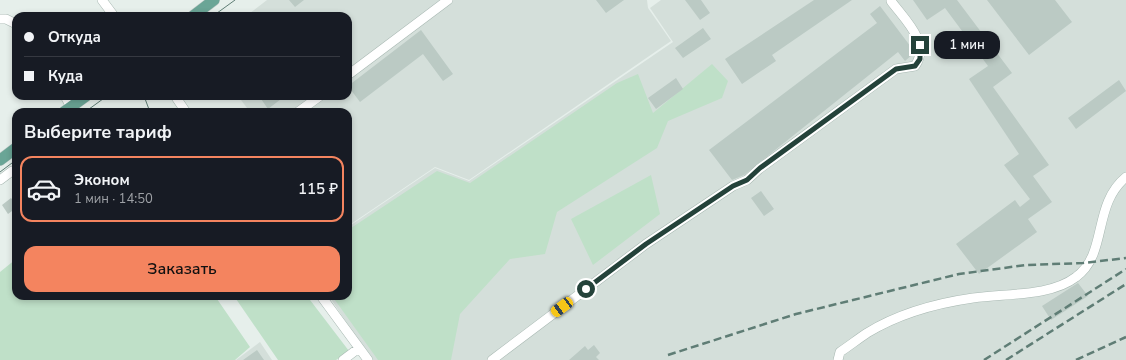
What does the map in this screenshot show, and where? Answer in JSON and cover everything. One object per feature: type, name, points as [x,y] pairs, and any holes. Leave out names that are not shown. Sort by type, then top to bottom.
[{"type":"main road","points":[[198,12],[214,0]]},
{"type":"main road","points":[[71,108],[81,100]]},
{"type":"main road","points":[[0,160],[12,151]]},
{"type":"street","points":[[102,0],[111,12]]},
{"type":"street","points":[[352,72],[448,0]]},
{"type":"street","points":[[492,360],[646,244],[733,186],[747,180],[760,168],[896,69],[915,66],[920,59],[920,45],[917,37],[891,1]]},
{"type":"street","points":[[0,19],[6,19],[12,22]]},
{"type":"street","points":[[304,108],[314,100]]},
{"type":"street","points":[[0,180],[12,171]]},
{"type":"street","points":[[838,360],[840,352],[867,333],[903,316],[933,306],[973,298],[1018,294],[1061,286],[1076,277],[1086,268],[1094,255],[1103,212],[1118,183],[1126,177]]},
{"type":"street","points":[[324,300],[368,360]]},
{"type":"street","points":[[343,360],[359,348]]},
{"type":"shaded area","points":[[267,0],[647,0],[648,8],[671,41],[469,180],[435,167],[352,223],[352,108],[247,108],[241,100],[352,100],[352,12],[251,12]]},
{"type":"shaded area","points":[[661,0],[1126,0],[1126,360],[371,360],[332,300],[352,300],[352,224],[435,168],[469,181],[673,42],[650,8]]},
{"type":"shaded area","points":[[260,342],[272,360],[236,360]]},
{"type":"green space","points":[[712,64],[728,81],[722,98],[668,121],[657,148],[557,212],[545,254],[510,259],[460,314],[451,360],[378,360],[335,300],[352,300],[352,227],[437,171],[470,183],[617,83],[638,74],[653,113]]},
{"type":"green space","points":[[651,175],[660,214],[593,265],[571,219]]},
{"type":"green space","points":[[12,262],[12,300],[218,300],[250,347],[235,360],[0,360],[0,272]]},
{"type":"green space","points":[[237,300],[310,300],[349,351],[336,360],[278,360]]},
{"type":"building","points":[[289,0],[304,0],[295,7]]},
{"type":"building","points":[[596,0],[624,0],[606,13]]},
{"type":"building","points":[[685,0],[701,0],[710,13],[700,20]]},
{"type":"building","points":[[814,0],[852,0],[772,55],[776,61],[742,84],[725,59]]},
{"type":"building","points":[[913,0],[957,0],[1012,73],[993,87],[1049,165],[1033,176],[1052,202],[1028,219],[1037,232],[979,274],[956,244],[1015,200],[1020,207],[1030,199],[1004,165],[1019,154],[969,79],[988,66],[945,8],[927,20]]},
{"type":"building","points":[[987,0],[1055,0],[1072,22],[1029,55]]},
{"type":"building","points":[[880,6],[914,51],[913,54],[905,61],[898,52],[744,175],[732,180],[709,150],[877,23],[870,14]]},
{"type":"building","points":[[703,28],[711,39],[683,58],[675,48]]},
{"type":"building","points":[[421,30],[453,74],[443,81],[423,54],[360,102],[352,91],[352,83]]},
{"type":"building","points":[[676,78],[683,89],[656,109],[648,98]]},
{"type":"building","points":[[1119,80],[1126,91],[1076,129],[1068,118]]},
{"type":"building","points":[[262,100],[280,100],[269,108],[267,108]]},
{"type":"building","points":[[761,191],[774,209],[764,216],[751,198]]},
{"type":"building","points":[[11,198],[12,211],[8,214],[2,205]]},
{"type":"building","points":[[1078,283],[1088,296],[1051,320],[1042,306]]},
{"type":"building","points":[[594,345],[600,353],[596,357],[599,360],[569,360],[585,346],[588,350]]},
{"type":"building","points":[[257,350],[264,360],[243,360]]},
{"type":"tram line","points":[[218,12],[235,0]]},
{"type":"tram line","points":[[90,108],[102,100]]},
{"type":"tram line","points":[[146,100],[148,108]]},
{"type":"tram line","points":[[0,172],[12,163]]},
{"type":"railway","points":[[668,355],[796,314],[959,274],[1026,265],[1083,263],[1126,258]]},
{"type":"railway","points":[[984,360],[1126,269]]},
{"type":"railway","points":[[1006,360],[1126,284]]},
{"type":"railway","points":[[1076,360],[1126,337]]},
{"type":"route","points":[[586,289],[646,244],[733,186],[747,180],[760,168],[896,69],[915,66],[920,59],[920,45]]}]
